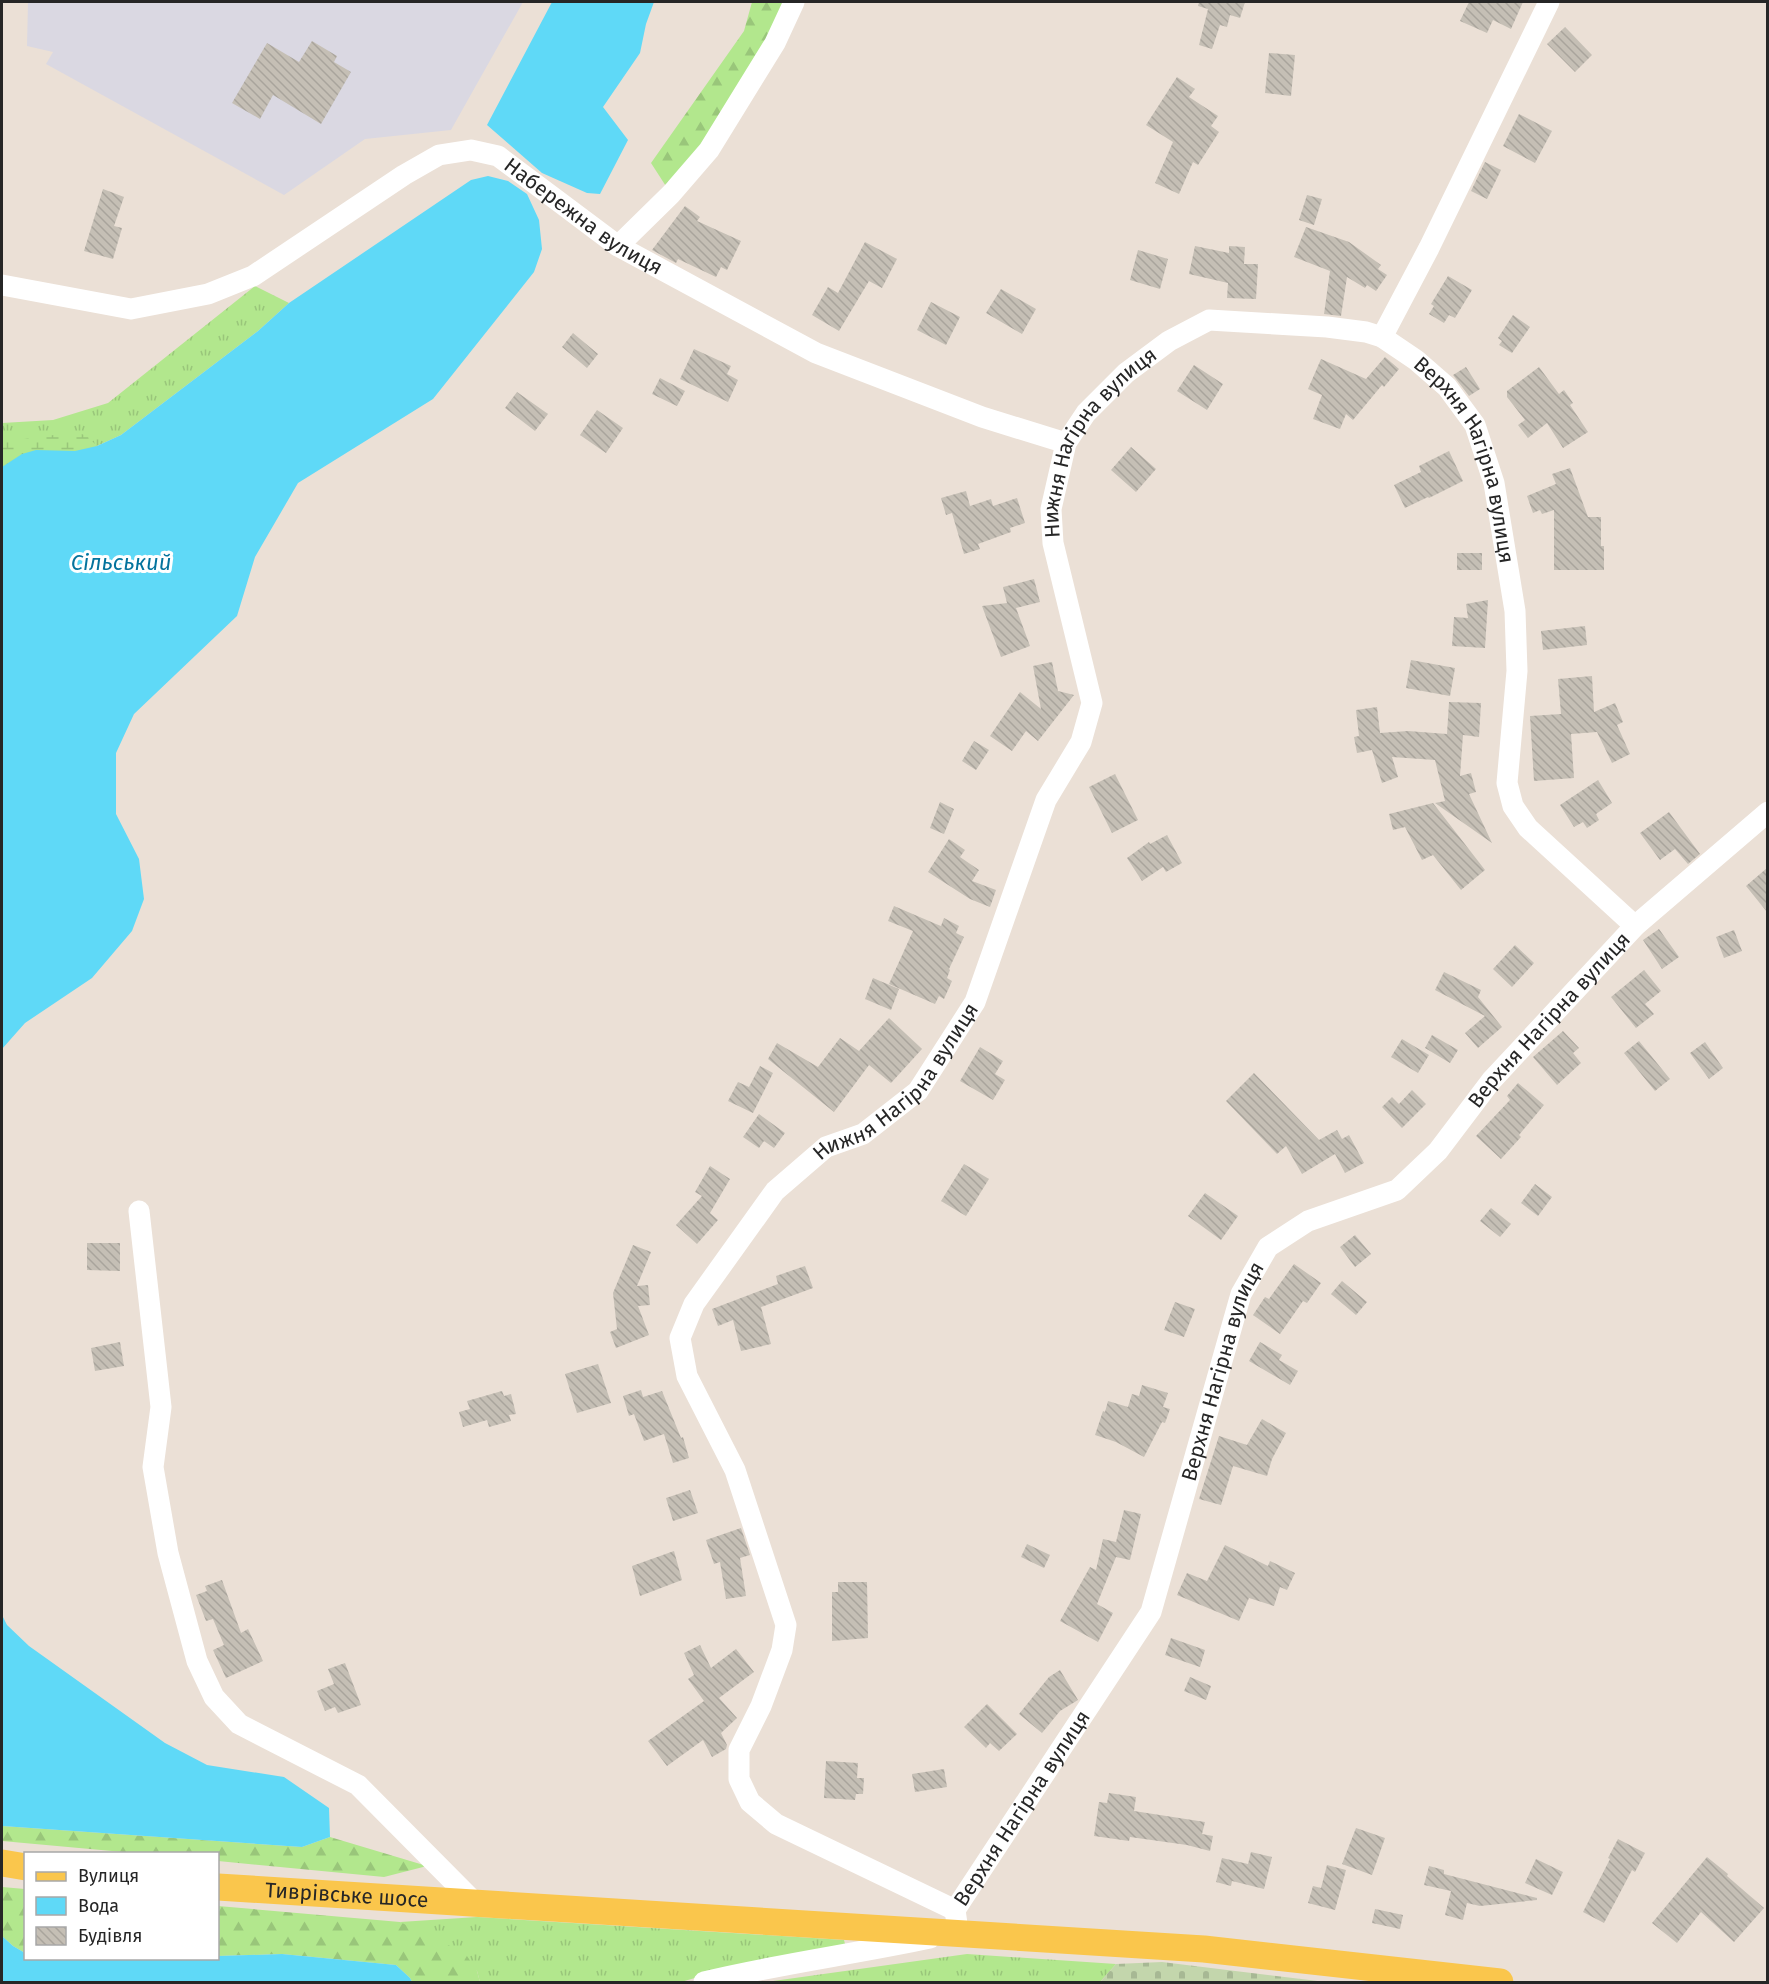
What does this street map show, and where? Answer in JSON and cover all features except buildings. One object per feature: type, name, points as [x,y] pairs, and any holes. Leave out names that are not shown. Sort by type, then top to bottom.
[{"type":"main road","points":[[2,1863],[24,1867]]},
{"type":"main road","name":"Тиврівське шосе","points":[[219,1887],[475,1903]]},
{"type":"main road","name":"Верхня Нагірна вулиця","points":[[475,1903],[957,1921],[1500,1983]]},
{"type":"street","points":[[618,246],[671,194],[709,150],[775,43],[794,2]]},
{"type":"street","points":[[1382,337],[1429,248],[1549,2]]},
{"type":"street","name":"Набережна вулиця","points":[[2,285],[131,309],[208,294],[253,276],[404,175],[439,155],[471,150],[498,156],[618,246],[816,353],[981,417],[1066,443]]},
{"type":"street","name":"Нижня Нагірна вулиця","points":[[957,1921],[776,1824],[750,1802],[740,1779],[740,1750],[761,1706],[782,1650],[786,1625],[735,1470],[687,1376],[680,1338],[694,1304],[775,1191],[826,1148],[863,1134],[918,1091],[975,1002],[1046,800],[1081,742],[1092,703],[1053,543],[1051,509],[1066,443],[1086,413],[1126,373],[1169,341],[1209,320],[1327,327],[1366,332],[1382,337]]},
{"type":"street","name":"Верхня Нагірна вулиця","points":[[1382,337],[1416,360],[1447,387],[1475,425],[1494,483],[1515,611],[1516,671],[1507,783],[1513,806],[1528,828],[1635,927]]},
{"type":"street","name":"Верхня Нагірна вулиця","points":[[957,1921],[1151,1612],[1241,1294],[1268,1247],[1308,1221],[1397,1190],[1438,1152],[1491,1082],[1635,927],[1767,813]]},
{"type":"street","points":[[139,1211],[161,1407],[153,1467],[168,1553],[197,1661],[214,1697],[239,1724],[358,1785],[475,1903]]},
{"type":"street","points":[[704,1983],[730,1976],[864,1952],[957,1921]]},
{"type":"shaded area","points":[[28,2],[523,2],[451,130],[365,139],[284,195],[46,64],[53,52],[27,46]]},
{"type":"green space","points":[[752,2],[794,2],[671,194],[651,163],[744,31]]},
{"type":"green space","points":[[255,286],[289,303],[258,331],[121,435],[97,446],[2,467],[2,423],[53,420],[108,403]]},
{"type":"green space","points":[[76,432],[87,436],[97,446],[2,524],[2,442]]},
{"type":"green space","points":[[2,1826],[302,1847],[330,1837],[427,1866],[384,1877],[219,1861],[219,1852],[123,1852],[2,1841]]},
{"type":"green space","points":[[2,1887],[24,1889],[24,1952],[2,1936]]},
{"type":"green space","points":[[219,1906],[400,1922],[465,1953],[477,1971],[480,1982],[412,1982],[396,1965],[282,1954],[219,1956]]},
{"type":"green space","points":[[477,1917],[844,1940],[846,1948],[726,1969],[681,1982],[480,1982],[477,1971],[400,1922]]},
{"type":"green space","points":[[967,1954],[1116,1964],[1100,1982],[766,1982]]},
{"type":"green space","points":[[1162,1962],[1326,1982],[1100,1982],[1116,1964]]},
{"type":"water","points":[[552,2],[654,2],[646,24],[640,53],[603,107],[628,140],[600,194],[587,193],[542,173],[487,125]]},
{"type":"water","name":"Сільський","points":[[488,176],[508,181],[527,194],[539,220],[542,249],[534,272],[433,399],[298,483],[255,557],[237,616],[134,714],[116,753],[116,814],[139,859],[144,899],[132,931],[92,978],[25,1023],[2,1049],[2,467],[22,454],[36,450],[75,451],[97,446],[121,435],[258,331],[289,303],[471,180]]},
{"type":"water","points":[[2,1615],[7,1625],[29,1646],[165,1743],[207,1765],[284,1777],[329,1808],[330,1837],[302,1847],[2,1826]]},
{"type":"water","points":[[2,1936],[24,1952],[24,1960],[219,1960],[219,1956],[282,1954],[396,1965],[412,1982],[2,1982]]}]
